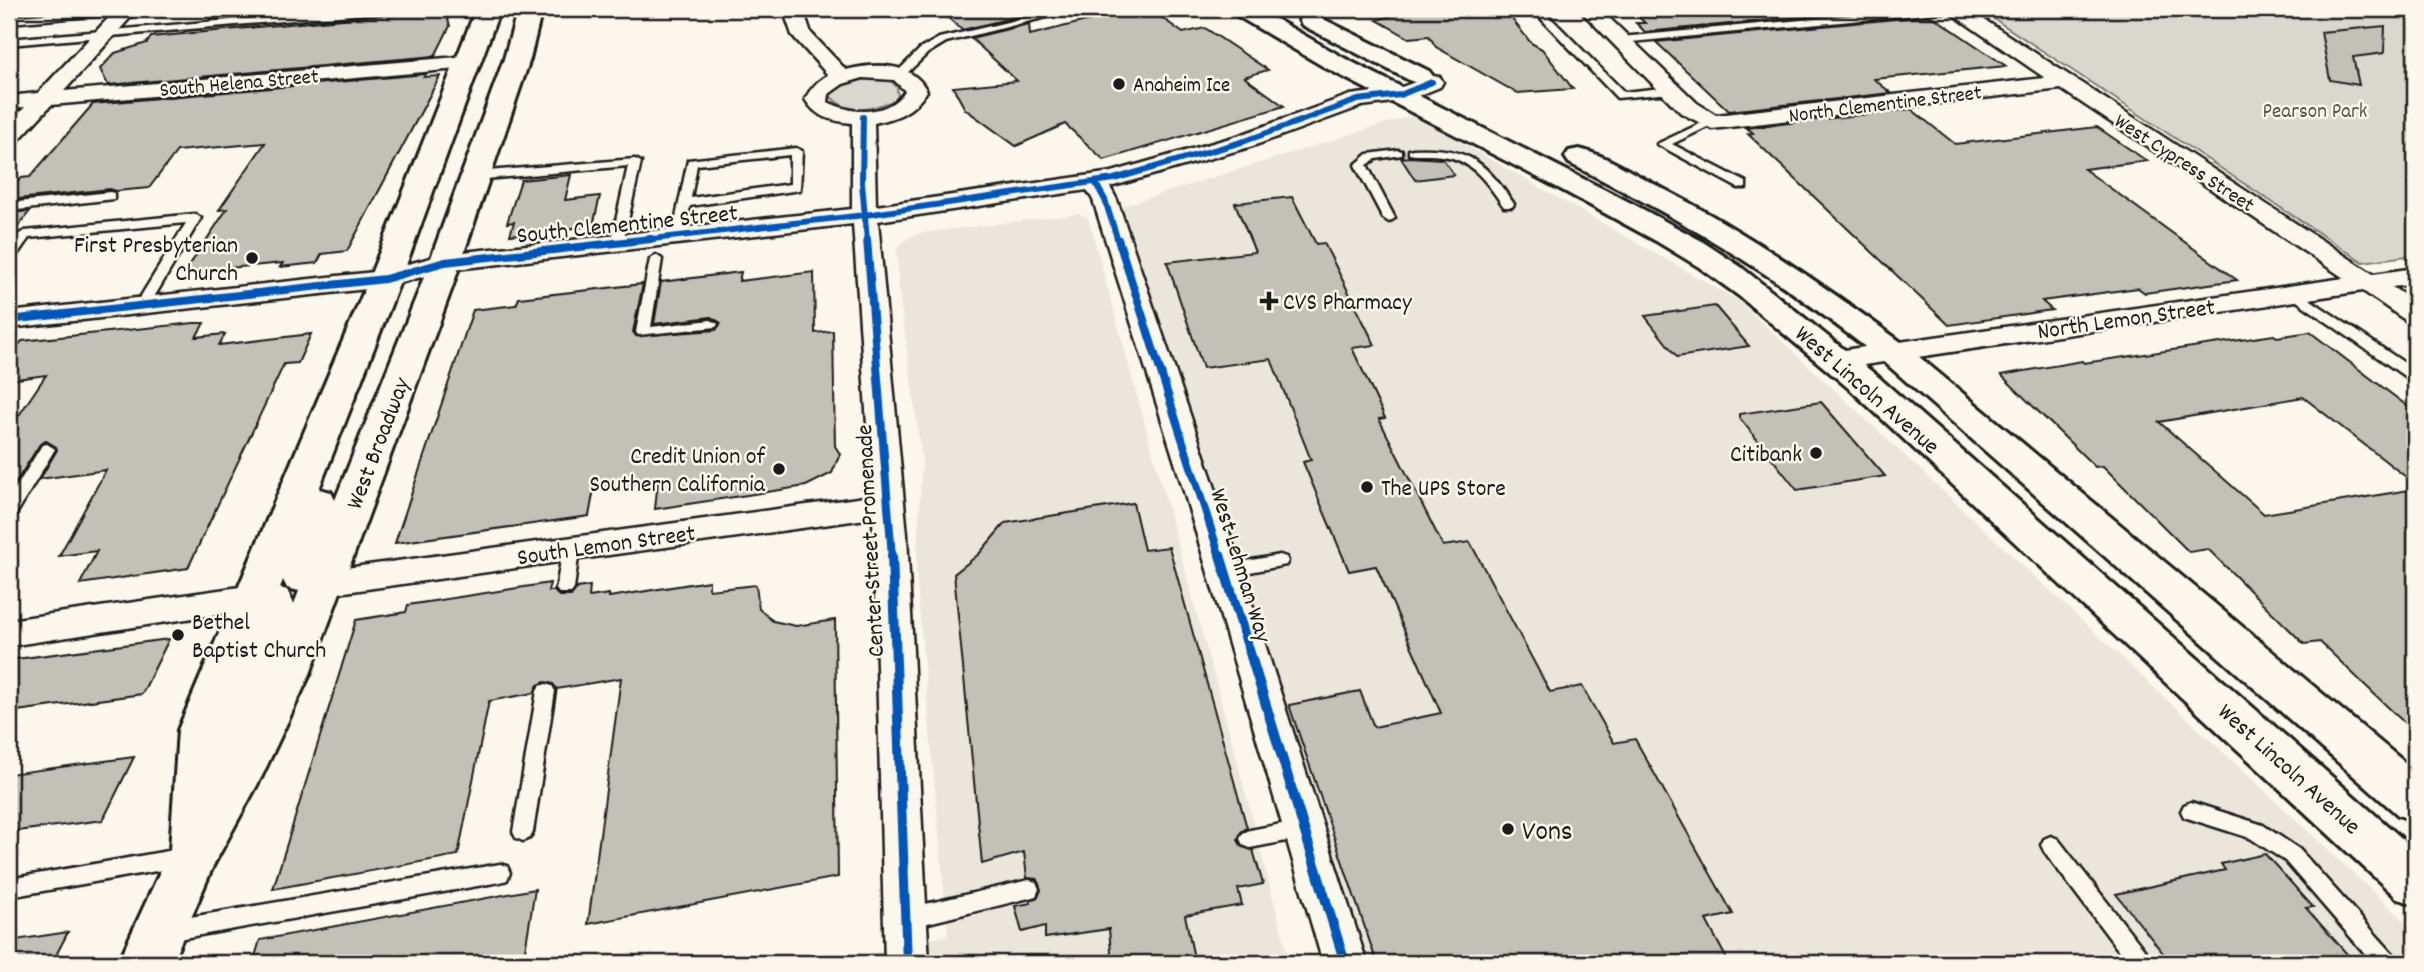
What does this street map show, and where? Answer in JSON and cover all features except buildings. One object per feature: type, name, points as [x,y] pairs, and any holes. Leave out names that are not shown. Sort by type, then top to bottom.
[{"type":"main road","name":"West Broadway","points":[[192,856],[201,730],[385,279],[488,9]]},
{"type":"main road","name":"West Broadway","points":[[152,948],[192,856],[245,762],[288,674],[441,274],[517,58],[530,9]]},
{"type":"main road","name":"West Lincoln Avenue","points":[[1242,9],[1354,74],[1570,181],[1709,259],[1837,360],[2415,882]]},
{"type":"main road","points":[[1291,9],[1442,87]]},
{"type":"main road","points":[[469,62],[488,68],[474,108],[478,115],[496,117]]},
{"type":"main road","name":"West Lincoln Avenue","points":[[1554,144],[1690,215],[1766,260],[1836,308],[1892,352],[2415,800]]},
{"type":"main road","points":[[324,583],[302,577],[300,561],[304,540],[341,433],[334,424],[326,423]]},
{"type":"main road","points":[[245,762],[235,749],[235,733],[257,664],[274,622],[276,609],[272,601],[254,598]]},
{"type":"street","points":[[793,9],[802,36],[841,77]]},
{"type":"street","points":[[1589,9],[1671,90],[1708,121]]},
{"type":"street","name":"West Cypress Street","points":[[1955,9],[2415,314]]},
{"type":"street","points":[[9,137],[127,10]]},
{"type":"street","name":"South Helena Street","points":[[9,102],[469,62]]},
{"type":"street","points":[[870,72],[899,75],[914,85],[916,91],[912,99],[896,110],[863,117],[842,116],[820,106],[816,99],[819,92],[841,77],[870,72]]},
{"type":"street","name":"North Clementine Street","points":[[1708,121],[2064,82]]},
{"type":"street","points":[[1400,95],[1442,87]]},
{"type":"street","name":"South Clementine Street","points":[[1100,191],[1358,100],[1400,95]]},
{"type":"street","name":"South Clementine Street","points":[[9,320],[385,279],[656,259],[865,225],[1100,191],[1186,182],[1381,113],[1400,95]]},
{"type":"street","name":"Center Street Promenade","points":[[863,117],[862,181],[889,505],[907,963]]},
{"type":"street","name":"West Lehman Way","points":[[1100,191],[1224,571],[1345,963]]},
{"type":"street","name":"South Clementine Street","points":[[441,274],[617,243],[678,236],[865,225]]},
{"type":"street","name":"North Lemon Street","points":[[1837,360],[2415,276]]},
{"type":"street","name":"South Lemon Street","points":[[324,583],[889,505]]},
{"type":"street","points":[[9,633],[254,598]]},
{"type":"lane","points":[[9,42],[385,9]]},
{"type":"lane","points":[[899,75],[924,51],[943,40],[1074,9]]},
{"type":"lane","points":[[1537,9],[1621,96],[1671,90]]},
{"type":"lane","points":[[1621,40],[1945,9]]},
{"type":"lane","points":[[9,20],[127,10]]},
{"type":"lane","points":[[1708,121],[1663,144],[1742,185]]},
{"type":"lane","points":[[1413,152],[1443,150],[1457,153],[1485,172],[1508,204]]},
{"type":"lane","points":[[678,236],[684,203],[692,162],[796,151],[796,187],[684,203]]},
{"type":"lane","points":[[1389,218],[1361,165],[1363,160],[1370,157],[1398,153]]},
{"type":"lane","points":[[475,176],[635,162],[617,243]]},
{"type":"lane","points":[[9,207],[110,195]]},
{"type":"lane","points":[[9,256],[25,235],[195,218],[143,304]]},
{"type":"lane","points":[[656,259],[643,332],[711,324]]},
{"type":"lane","points":[[2296,294],[2415,377]]},
{"type":"lane","points":[[9,513],[47,449]]},
{"type":"lane","points":[[565,589],[571,549]]},
{"type":"lane","points":[[1224,571],[1280,561]]},
{"type":"lane","points":[[523,832],[546,691]]},
{"type":"lane","points":[[2191,811],[2256,831],[2292,855],[2387,963]]},
{"type":"lane","points":[[1250,839],[1302,829]]},
{"type":"lane","points":[[2051,845],[2141,963]]},
{"type":"lane","points":[[12,888],[192,856]]},
{"type":"lane","points":[[152,948],[500,873]]},
{"type":"lane","points":[[905,919],[1029,889]]},
{"type":"shaded area","points":[[1413,115],[1739,301],[2415,931],[2415,963],[1365,963],[1119,207]]},
{"type":"shaded area","points":[[1078,214],[1088,217],[1090,224],[1290,963],[831,963],[948,935],[916,574],[922,461],[899,291],[897,249],[906,239],[920,233]]},
{"type":"green space","name":"Pearson Park","points":[[1979,9],[2415,9],[2415,255],[2363,262]]},
{"type":"green space","points":[[871,77],[891,81],[897,87],[898,99],[871,108],[854,109],[838,103],[830,96],[833,88]]},
{"type":"cycle path","points":[[9,320],[385,279],[445,262],[865,215],[1114,179],[1245,141],[1358,100],[1400,95],[1432,82]]},
{"type":"cycle path","points":[[863,117],[862,182],[891,535],[907,963]]},
{"type":"cycle path","points":[[1095,182],[1105,200],[1198,485],[1345,963]]},
{"type":"place","name":"Anaheim Ice","points":[[1119,84]]},
{"type":"place","name":"First Presbyterian Church","points":[[252,258]]},
{"type":"place","name":"CVS Pharmacy","points":[[1269,301]]},
{"type":"place","name":"Citibank","points":[[1816,453]]},
{"type":"place","name":"Credit Union of Southern California","points":[[779,469]]},
{"type":"place","name":"The UPS Store","points":[[1367,487]]},
{"type":"place","name":"Bethel Baptist Church","points":[[178,635]]},
{"type":"place","name":"Vons","points":[[1508,829]]}]
